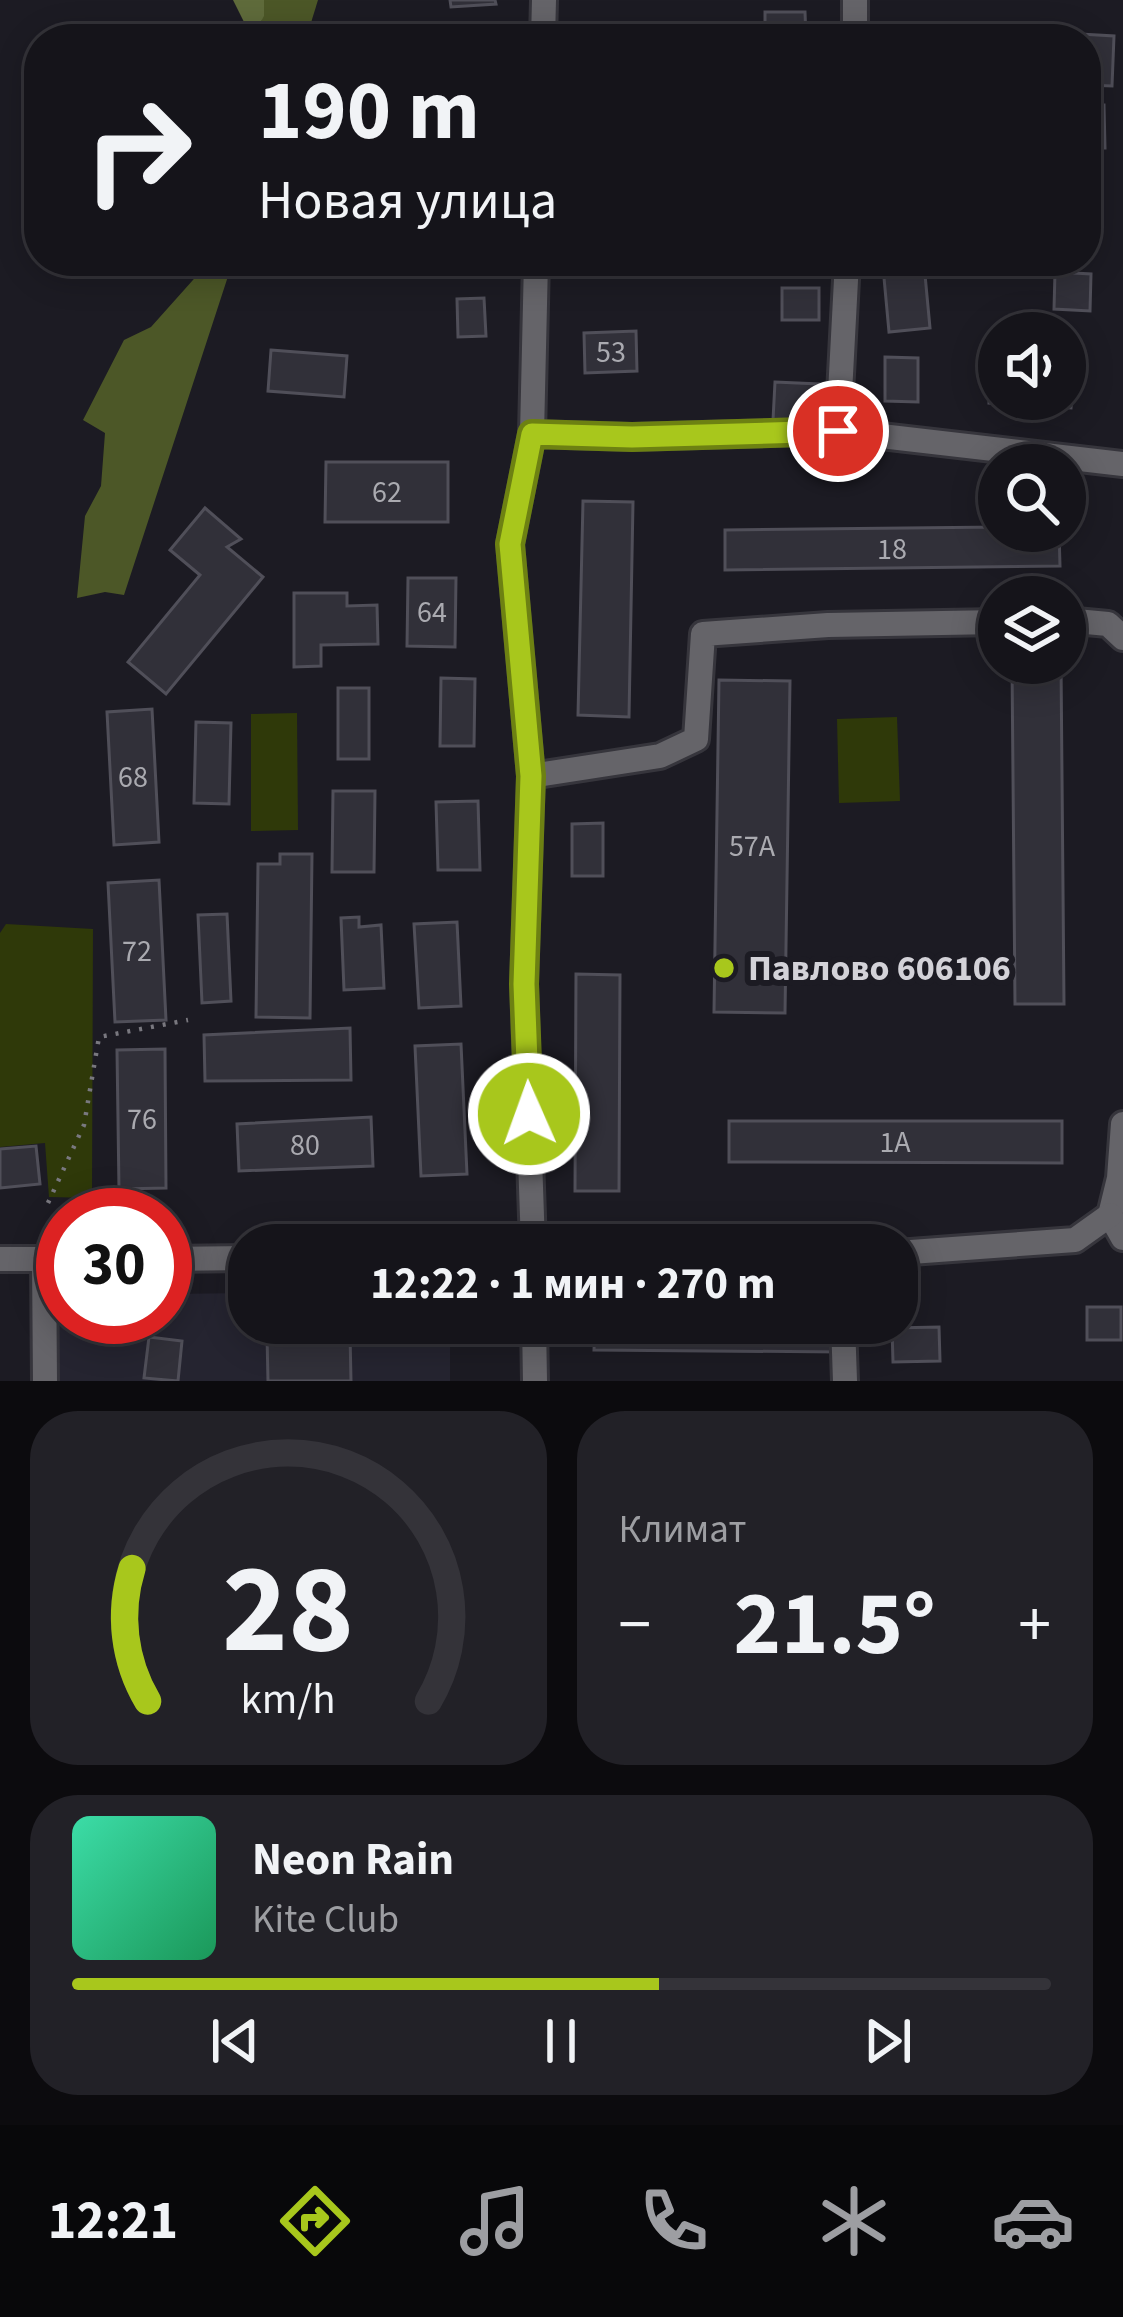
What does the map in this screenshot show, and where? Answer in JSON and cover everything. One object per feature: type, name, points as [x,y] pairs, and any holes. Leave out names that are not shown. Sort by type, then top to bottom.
[{"type":"street","points":[[532,1224],[524,984],[531,776],[510,544],[532,434],[536,276]]},
{"type":"street","points":[[838,431],[846,276]]},
{"type":"street","points":[[532,434],[632,437],[838,431],[1123,464]]},
{"type":"street","points":[[531,776],[660,756],[696,740],[703,634],[827,625],[978,622]]},
{"type":"street","points":[[1086,622],[1108,624],[1123,638]]},
{"type":"street","points":[[1123,1124],[1116,1218],[1123,1238]]},
{"type":"street","points":[[918,1251],[1075,1240],[1116,1218]]},
{"type":"street","points":[[0,1258],[36,1259]]},
{"type":"street","points":[[192,1259],[228,1258]]},
{"type":"street","points":[[45,1381],[48,1344]]},
{"type":"street","points":[[534,1344],[535,1381]]},
{"type":"street","points":[[843,1344],[844,1381]]},
{"type":"path","points":[[54,1188],[84,1124],[99,1036],[188,1020]]},
{"type":"shaded area","points":[[233,0],[264,0],[260,24],[245,24]]},
{"type":"shaded area","points":[[264,0],[318,0],[311,24],[261,24]]},
{"type":"shaded area","points":[[197,276],[228,276],[124,595],[105,592],[77,598],[85,516],[101,486],[105,433],[83,420],[124,340],[151,327]]},
{"type":"shaded area","points":[[297,713],[298,830],[251,831],[251,714]]},
{"type":"shaded area","points":[[897,717],[900,801],[839,803],[837,719]]},
{"type":"shaded area","points":[[6,924],[93,929],[92,1188],[48,1188],[45,1143],[0,1147],[0,933]]},
{"type":"shaded area","points":[[228,1293],[228,1344],[450,1344],[450,1381],[54,1381],[54,1344],[192,1344],[192,1294]]},
{"type":"building","points":[[450,0],[495,0],[496,4],[451,7]]},
{"type":"building","points":[[765,12],[805,12],[805,24],[765,24]]},
{"type":"building","points":[[1101,35],[1114,36],[1112,86],[1101,86]]},
{"type":"building","points":[[1101,105],[1104,105],[1105,148],[1101,148]]},
{"type":"building","points":[[884,276],[925,276],[930,328],[889,332]]},
{"type":"building","points":[[1055,276],[1091,276],[1090,311],[1054,309]]},
{"type":"building","points":[[782,288],[819,288],[819,320],[782,320]]},
{"type":"building","points":[[484,298],[486,336],[458,337],[457,299]]},
{"type":"building","points":[[636,331],[637,371],[585,373],[584,333]]},
{"type":"building","points":[[271,350],[347,356],[344,397],[268,391]]},
{"type":"building","points":[[885,357],[918,358],[918,402],[885,401]]},
{"type":"building","points":[[775,382],[819,384],[817,422],[773,420]]},
{"type":"building","points":[[326,462],[448,462],[448,522],[325,522]]},
{"type":"building","points":[[583,501],[633,502],[629,717],[578,715]]},
{"type":"building","points":[[205,508],[241,539],[227,547],[263,577],[166,694],[128,662],[200,575],[170,550]]},
{"type":"building","points":[[978,527],[978,552],[1060,552],[1060,566],[725,570],[725,530]]},
{"type":"building","points":[[408,578],[456,578],[455,647],[407,646]]},
{"type":"building","points":[[294,593],[347,593],[347,606],[377,605],[378,644],[321,645],[321,666],[294,667]]},
{"type":"building","points":[[441,678],[475,679],[474,746],[440,746]]},
{"type":"building","points":[[719,680],[790,681],[785,1013],[714,1012]]},
{"type":"building","points":[[1012,684],[1061,684],[1064,1004],[1015,1004]]},
{"type":"building","points":[[338,688],[369,688],[369,759],[338,759]]},
{"type":"building","points":[[152,709],[159,842],[114,845],[107,712]]},
{"type":"building","points":[[196,722],[231,723],[229,804],[194,803]]},
{"type":"building","points":[[333,791],[375,791],[374,872],[332,872]]},
{"type":"building","points":[[478,801],[480,870],[438,870],[436,802]]},
{"type":"building","points":[[603,823],[603,876],[572,876],[572,824]]},
{"type":"building","points":[[280,854],[312,854],[310,1018],[256,1017],[258,864],[280,864]]},
{"type":"building","points":[[159,880],[166,1020],[115,1022],[108,883]]},
{"type":"building","points":[[227,914],[231,1001],[202,1003],[198,915]]},
{"type":"building","points":[[359,917],[359,927],[381,925],[384,988],[344,990],[341,918]]},
{"type":"building","points":[[457,922],[461,1006],[419,1008],[414,924]]},
{"type":"building","points":[[576,974],[620,975],[619,1191],[575,1191]]},
{"type":"building","points":[[350,1028],[351,1080],[205,1081],[204,1035]]},
{"type":"building","points":[[461,1044],[467,1174],[421,1176],[415,1046]]},
{"type":"building","points":[[165,1049],[166,1188],[119,1188],[117,1050]]},
{"type":"building","points":[[371,1117],[373,1166],[239,1171],[237,1124]]},
{"type":"building","points":[[729,1121],[1062,1121],[1062,1163],[729,1162]]},
{"type":"building","points":[[36,1146],[40,1184],[0,1188],[0,1149]]},
{"type":"building","points":[[1087,1307],[1121,1307],[1121,1340],[1087,1340]]},
{"type":"building","points":[[918,1327],[939,1327],[940,1361],[893,1362],[892,1344],[918,1344]]},
{"type":"building","points":[[148,1344],[182,1344],[178,1381],[144,1378]]},
{"type":"building","points":[[267,1344],[350,1344],[351,1381],[268,1381]]},
{"type":"building","points":[[594,1344],[841,1344],[841,1352],[594,1350]]},
{"type":"place","name":"Павлово 606106","points":[[724,968]]},
{"type":"route","points":[[529,1114],[524,984],[531,776],[510,544],[532,434],[632,437],[838,431]]}]
